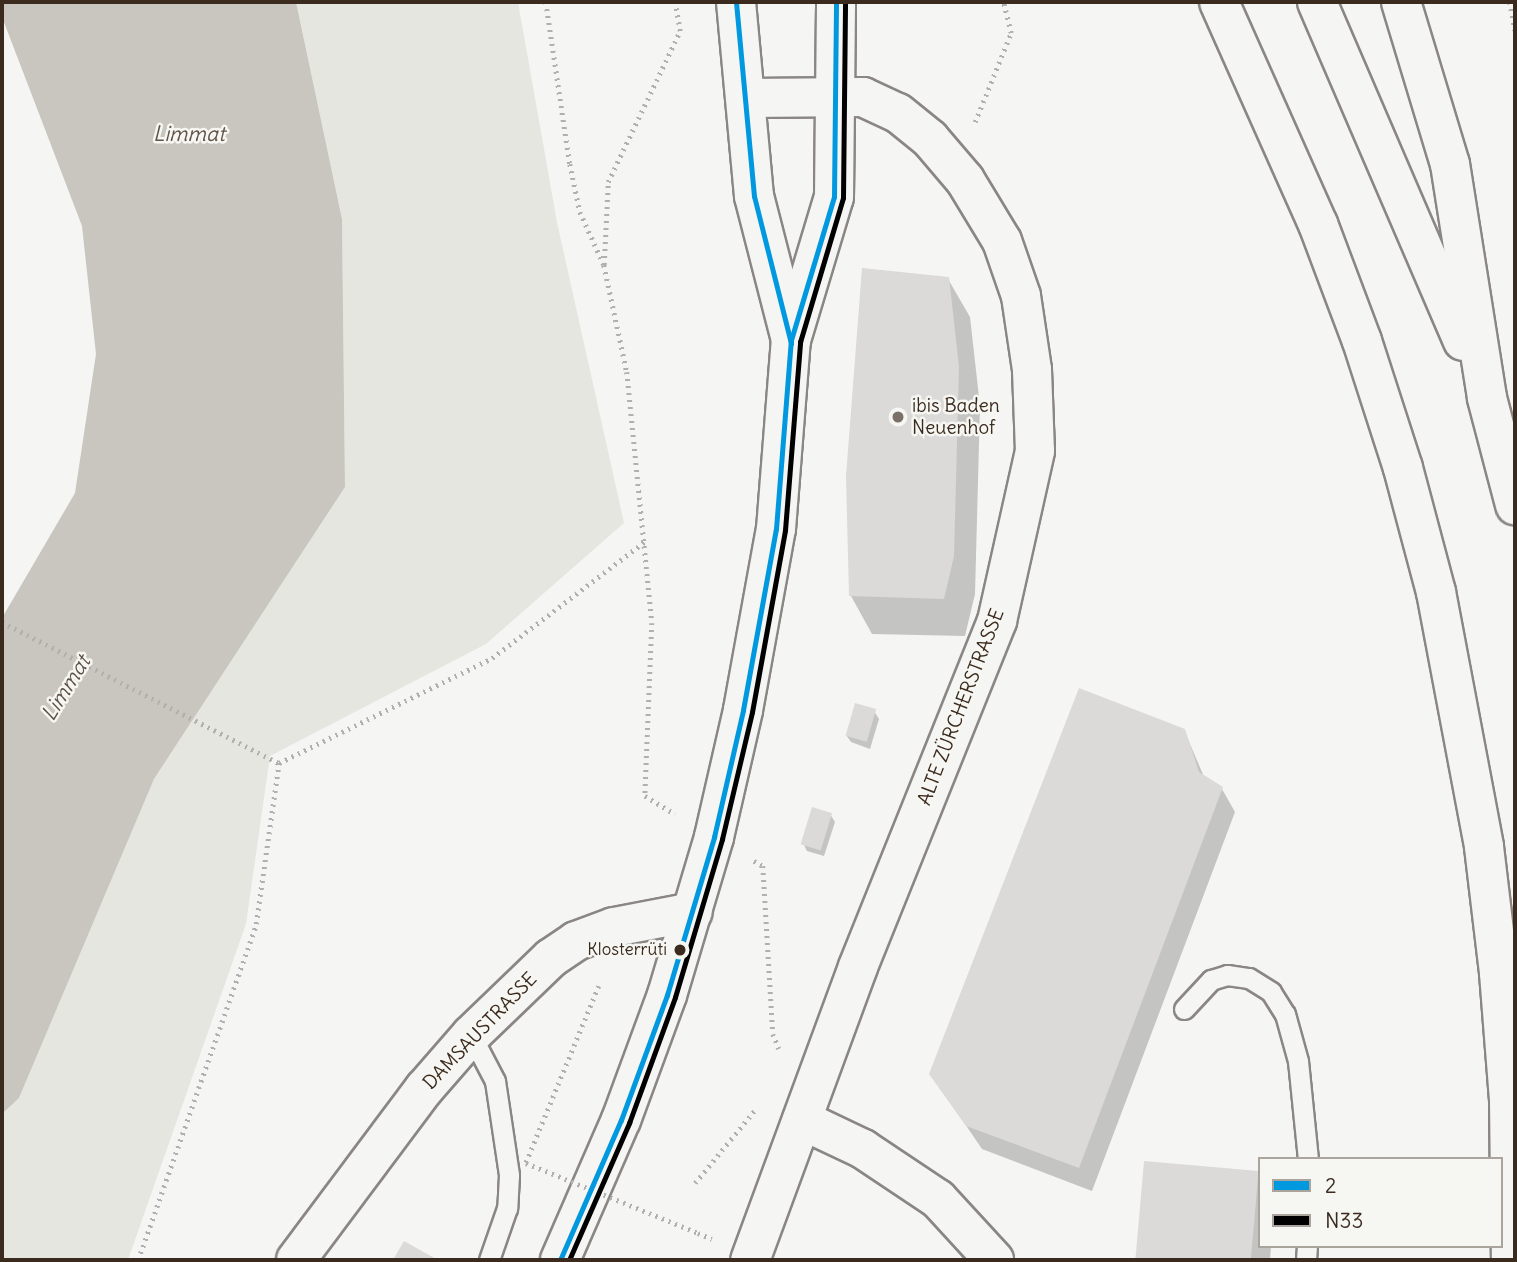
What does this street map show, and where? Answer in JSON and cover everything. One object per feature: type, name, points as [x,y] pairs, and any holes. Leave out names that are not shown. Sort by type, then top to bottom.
[{"type":"main road","points":[[736,2],[754,196],[791,340]]},
{"type":"main road","points":[[560,1260],[643,1066],[693,912],[714,837],[776,529],[791,340],[834,197],[836,2]]},
{"type":"main road","points":[[1219,2],[1264,95],[1357,328],[1399,456],[1458,696],[1485,847],[1499,973],[1509,1101],[1511,1260]]},
{"type":"main road","points":[[1317,2],[1487,398]]},
{"type":"main road","points":[[1401,2],[1450,164],[1487,398],[1515,505]]},
{"type":"main road","name":"ALTE ZÜRCHERSTRASSE","points":[[747,98],[863,97],[898,113],[930,139],[965,180],[1002,241],[1020,296],[1032,370],[1035,451],[997,621],[858,967],[750,1260]]},
{"type":"main road","name":"DAMSAUSTRASSE","points":[[296,1260],[424,1088],[471,1035],[551,958],[576,942],[614,927],[693,912]]},
{"type":"main road","points":[[802,1119],[863,1149],[938,1199],[994,1260]]},
{"type":"lane","points":[[1184,1009],[1211,980],[1227,975],[1248,978],[1271,992],[1285,1014],[1298,1060],[1308,1157]]},
{"type":"lane","points":[[471,1035],[495,1081],[509,1175],[507,1208],[489,1260]]},
{"type":"path","points":[[546,2],[580,212],[604,265],[627,372],[647,540],[653,623],[645,796],[763,866],[774,1034],[802,1119]]},
{"type":"path","points":[[604,265],[608,183],[680,31],[675,2]]},
{"type":"path","points":[[965,180],[973,127],[1011,33],[1003,2]]},
{"type":"path","points":[[1510,2],[1515,31]]},
{"type":"path","points":[[279,763],[492,658],[647,540]]},
{"type":"path","points":[[2,622],[279,763]]},
{"type":"path","points":[[138,1260],[256,924],[279,763]]},
{"type":"path","points":[[599,986],[526,1163],[698,1233]]},
{"type":"path","points":[[695,1183],[761,1102]]},
{"type":"shaded area","points":[[296,2],[518,2],[557,222],[624,523],[486,644],[270,756],[246,924],[128,1260],[2,1260],[2,1114],[19,1098],[154,779],[345,487],[342,219]]},
{"type":"water","name":"Limmat","points":[[2,2],[296,2],[342,219],[345,487],[154,779],[19,1098],[2,1114],[2,618],[75,493],[96,354],[82,226],[2,17]]},
{"type":"building","points":[[862,268],[949,277],[959,367],[954,556],[944,599],[849,596],[846,476]]},
{"type":"building","points":[[1079,688],[1185,729],[1199,772],[1223,787],[1079,1168],[966,1126],[929,1074]]},
{"type":"building","points":[[855,703],[876,709],[867,742],[846,736]]},
{"type":"building","points":[[812,807],[832,813],[821,850],[801,844]]},
{"type":"building","points":[[1144,1161],[1258,1171],[1251,1260],[1135,1260]]},
{"type":"building","points":[[404,1241],[438,1260],[393,1260]]},
{"type":"transit line","name":"2","points":[[736,2],[754,196],[791,343]]},
{"type":"transit line","name":"2","points":[[560,1260],[621,1120],[667,995],[714,837],[743,710],[776,529],[791,340],[834,197],[836,2]]},
{"type":"transit line","name":"N33","points":[[569,1260],[629,1123],[675,997],[722,839],[752,712],[785,530],[800,342],[843,198],[845,2]]},
{"type":"place","name":"ibis Baden Neuenhof","points":[[898,417]]},
{"type":"place","name":"Klosterrüti","points":[[680,950]]}]
